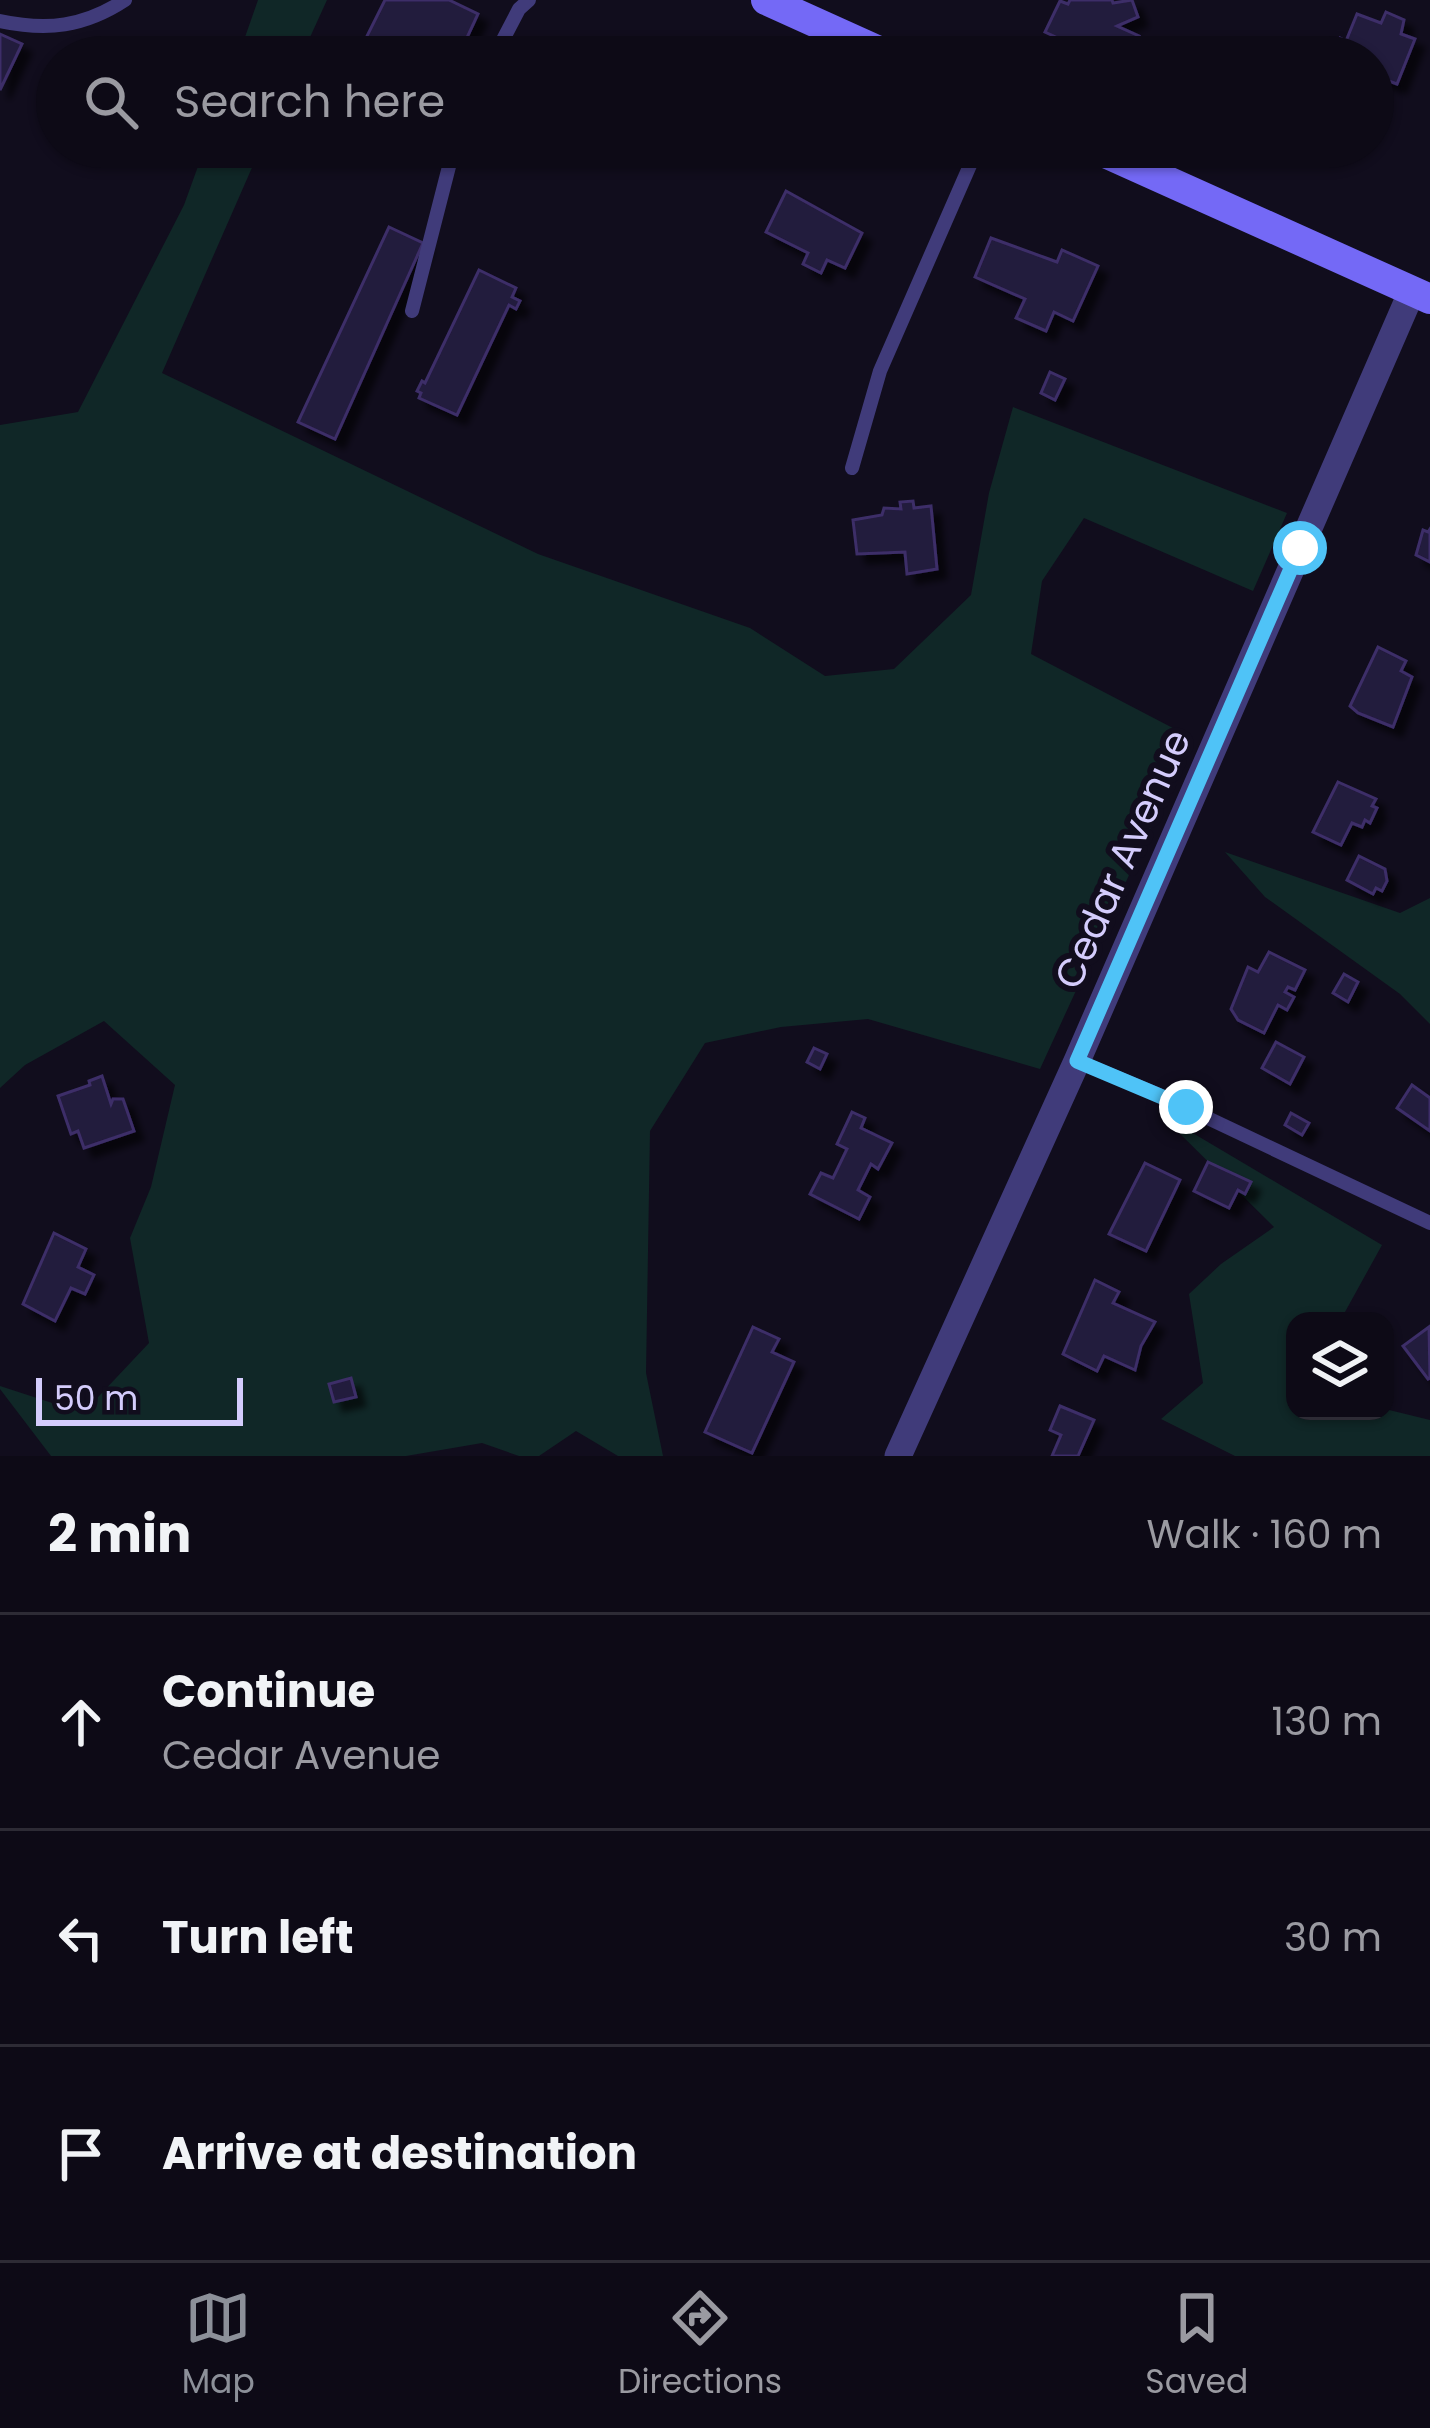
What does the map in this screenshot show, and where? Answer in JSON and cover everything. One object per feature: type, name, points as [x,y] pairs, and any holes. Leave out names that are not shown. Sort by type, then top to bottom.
[{"type":"street","points":[[766,0],[846,36]]},
{"type":"street","points":[[1139,168],[1421,295]]},
{"type":"street","name":"Cedar Avenue","points":[[898,1456],[1421,295]]},
{"type":"lane","points":[[0,21],[38,29],[95,20],[124,0]]},
{"type":"lane","points":[[505,36],[529,0]]},
{"type":"lane","points":[[412,310],[449,168]]},
{"type":"lane","points":[[852,468],[880,371],[969,168]]},
{"type":"lane","points":[[1077,1061],[1430,1223]]},
{"type":"green space","points":[[258,0],[327,0],[311,36],[245,36]]},
{"type":"green space","points":[[197,168],[252,168],[162,373],[538,554],[750,628],[825,676],[894,669],[971,595],[989,493],[1013,407],[1287,513],[1253,591],[1084,518],[1042,581],[1031,654],[1192,738],[1040,1069],[868,1019],[781,1027],[705,1043],[650,1131],[646,1373],[663,1456],[618,1456],[576,1431],[539,1456],[519,1456],[482,1443],[406,1456],[51,1456],[0,1389],[83,1413],[149,1343],[130,1238],[151,1187],[175,1085],[104,1021],[25,1065],[0,1088],[0,425],[78,412],[184,205]]},
{"type":"green space","points":[[1225,852],[1400,913],[1430,898],[1430,1024],[1400,994],[1265,897]]},
{"type":"green space","points":[[1159,1113],[1382,1245],[1345,1312],[1286,1312],[1286,1420],[1394,1420],[1394,1411],[1430,1420],[1430,1456],[1235,1456],[1161,1419],[1203,1383],[1189,1294],[1221,1264],[1274,1227]]},
{"type":"building","points":[[385,0],[449,0],[478,14],[468,36],[367,36]]},
{"type":"building","points":[[1070,0],[1132,0],[1138,17],[1117,26],[1139,36],[1054,36],[1045,32],[1060,1],[1068,4]]},
{"type":"building","points":[[1386,12],[1404,20],[1401,34],[1415,39],[1397,84],[1394,36],[1348,36],[1357,14],[1381,23]]},
{"type":"building","points":[[0,34],[22,44],[0,90]]},
{"type":"building","points":[[786,191],[862,233],[845,268],[827,260],[821,273],[803,264],[808,253],[766,232]]},
{"type":"building","points":[[389,227],[423,243],[335,439],[298,422]]},
{"type":"building","points":[[991,238],[1057,262],[1062,250],[1098,266],[1073,321],[1054,312],[1046,331],[1016,318],[1025,299],[975,277]]},
{"type":"building","points":[[479,270],[516,288],[512,297],[520,301],[516,309],[509,305],[457,415],[419,398],[417,391]]},
{"type":"building","points":[[1050,372],[1065,379],[1055,400],[1041,393]]},
{"type":"building","points":[[913,501],[914,508],[931,506],[937,569],[907,574],[905,552],[857,554],[853,520],[882,515],[884,508],[901,509],[900,502]]},
{"type":"building","points":[[1430,529],[1430,562],[1416,555],[1423,530]]},
{"type":"building","points":[[1378,647],[1406,661],[1401,671],[1412,677],[1393,727],[1350,706]]},
{"type":"building","points":[[1338,782],[1376,799],[1372,806],[1377,808],[1370,823],[1365,820],[1362,827],[1352,823],[1341,845],[1313,832]]},
{"type":"building","points":[[1359,856],[1385,869],[1387,881],[1382,891],[1376,888],[1373,894],[1347,880]]},
{"type":"building","points":[[1269,952],[1305,970],[1295,990],[1288,987],[1285,992],[1294,997],[1287,1010],[1278,1005],[1264,1033],[1238,1020],[1231,1009],[1248,967],[1258,972]]},
{"type":"building","points":[[1344,974],[1358,982],[1348,1002],[1333,993]]},
{"type":"building","points":[[1276,1042],[1304,1057],[1290,1084],[1262,1068]]},
{"type":"building","points":[[814,1048],[827,1054],[820,1069],[807,1062]]},
{"type":"building","points":[[102,1076],[111,1104],[113,1099],[123,1099],[134,1131],[84,1148],[78,1131],[71,1134],[58,1096]]},
{"type":"building","points":[[1412,1085],[1430,1098],[1430,1131],[1397,1108]]},
{"type":"building","points":[[852,1112],[865,1118],[861,1128],[892,1143],[878,1169],[871,1164],[858,1190],[870,1197],[859,1219],[810,1194],[821,1173],[833,1178],[847,1149],[837,1144]]},
{"type":"building","points":[[1291,1113],[1309,1123],[1302,1135],[1285,1125]]},
{"type":"building","points":[[1208,1162],[1251,1182],[1245,1194],[1238,1190],[1229,1208],[1194,1191]]},
{"type":"building","points":[[1145,1163],[1180,1180],[1146,1251],[1109,1234]]},
{"type":"building","points":[[54,1233],[86,1249],[78,1267],[94,1275],[85,1294],[71,1288],[55,1321],[23,1304]]},
{"type":"building","points":[[1095,1280],[1119,1292],[1113,1303],[1155,1322],[1141,1346],[1135,1370],[1104,1356],[1097,1371],[1063,1354]]},
{"type":"building","points":[[753,1327],[779,1339],[772,1352],[794,1362],[752,1453],[705,1432]]},
{"type":"building","points":[[1429,1327],[1430,1378],[1428,1379],[1403,1346]]},
{"type":"building","points":[[351,1378],[356,1397],[334,1402],[329,1384]]},
{"type":"building","points":[[1060,1406],[1094,1420],[1078,1456],[1052,1456],[1061,1435],[1050,1430]]},
{"type":"route","points":[[1186,1107],[1077,1061],[1300,548]]}]
